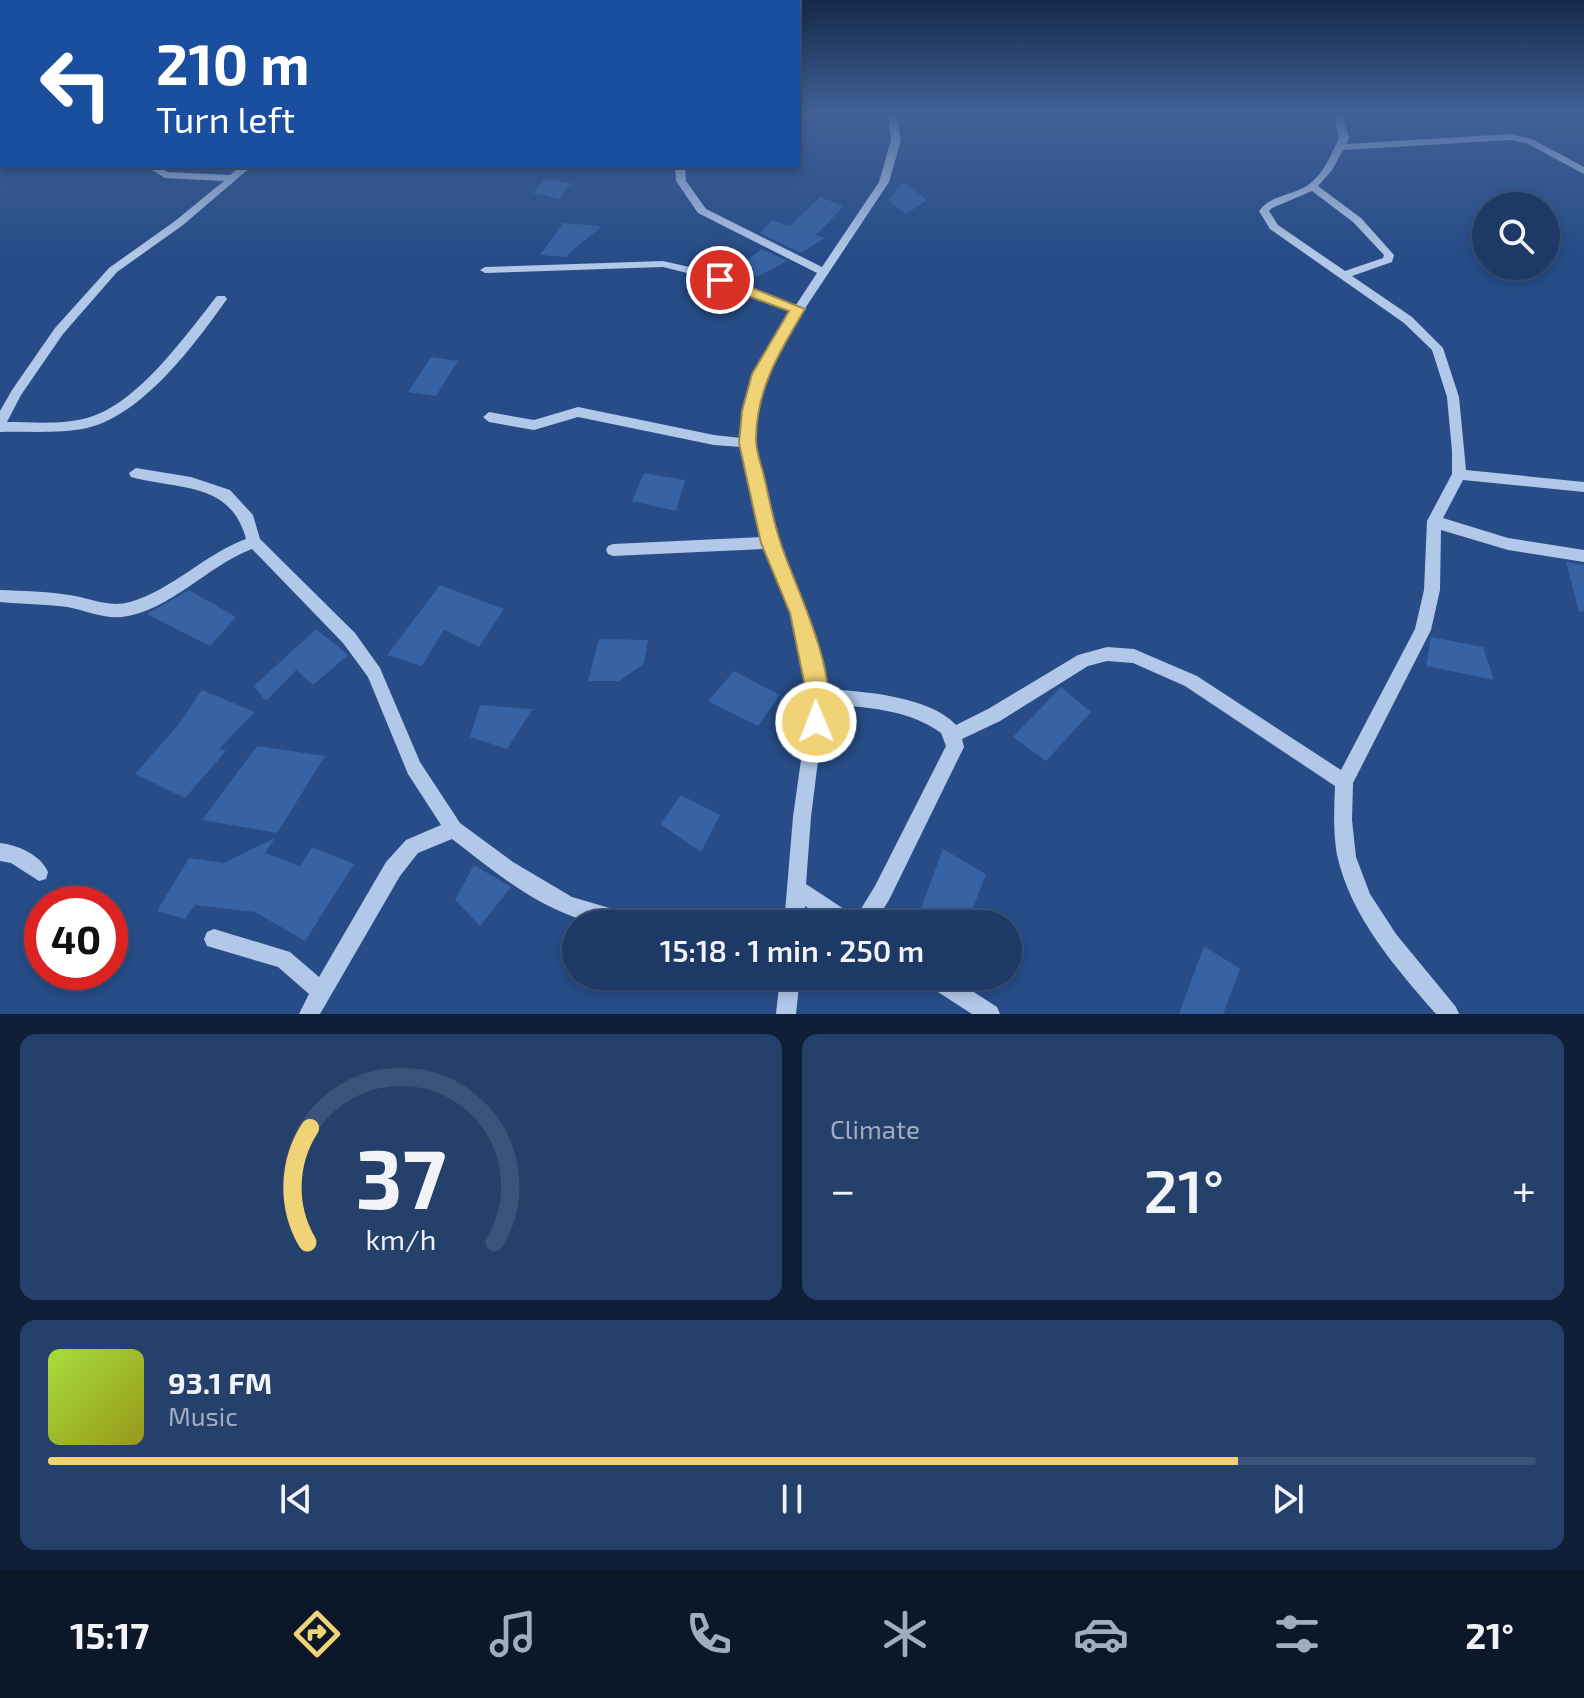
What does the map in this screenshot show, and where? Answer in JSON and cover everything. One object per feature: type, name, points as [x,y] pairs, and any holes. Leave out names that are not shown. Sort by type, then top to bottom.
[{"type":"street","points":[[794,910],[818,696],[800,613],[771,543],[747,443],[750,411],[760,374],[797,309],[884,182],[890,160]]},
{"type":"street","points":[[1330,160],[1313,187],[1269,203],[1265,217],[1408,320],[1437,348],[1453,397],[1459,474],[1434,521],[1432,590],[1423,630],[1344,782],[1347,856],[1360,893],[1415,974],[1449,1014]]},
{"type":"street","points":[[1564,160],[1584,171]]},
{"type":"street","points":[[154,168],[165,175],[233,178]]},
{"type":"street","points":[[221,299],[173,361],[102,418],[86,423],[0,425],[16,393],[59,331],[113,270],[179,223],[245,168]]},
{"type":"street","points":[[680,168],[681,181],[702,211],[823,272]]},
{"type":"street","points":[[1313,187],[1357,220],[1389,255],[1388,260],[1346,274]]},
{"type":"street","points":[[485,270],[663,264],[694,271],[797,309]]},
{"type":"street","points":[[0,391],[16,393]]},
{"type":"street","points":[[489,417],[534,425],[578,412],[714,440],[747,443]]},
{"type":"street","points":[[136,473],[191,482],[225,494],[248,519],[254,542],[349,638],[374,673],[414,768],[454,829],[506,869],[568,905],[584,910]]},
{"type":"street","points":[[1459,474],[1584,487]]},
{"type":"street","points":[[1434,521],[1478,539],[1584,556]]},
{"type":"street","points":[[0,596],[70,601],[108,611],[128,609],[152,599],[230,549],[254,542]]},
{"type":"street","points":[[613,550],[771,543]]},
{"type":"street","points":[[952,735],[994,715],[1084,660],[1107,654],[1134,656],[1191,681],[1344,782]]},
{"type":"street","points":[[818,696],[869,699],[936,720],[946,726],[952,735],[955,747],[872,910]]},
{"type":"street","points":[[309,1014],[393,869],[412,846],[454,829]]},
{"type":"street","points":[[0,852],[14,854],[39,872]]},
{"type":"street","points":[[795,888],[829,910]]},
{"type":"street","points":[[214,939],[283,959],[322,992]]},
{"type":"street","points":[[786,1014],[789,990]]},
{"type":"street","points":[[953,990],[990,1014]]},
{"type":"building","points":[[545,179],[571,183],[560,199],[533,193]]},
{"type":"building","points":[[903,182],[927,200],[906,214],[888,200]]},
{"type":"building","points":[[820,197],[844,206],[816,235],[825,238],[801,253],[760,233],[772,220],[790,226]]},
{"type":"building","points":[[563,223],[602,226],[565,257],[540,255]]},
{"type":"building","points":[[762,249],[787,261],[757,277],[739,266]]},
{"type":"building","points":[[431,357],[458,361],[436,396],[408,392]]},
{"type":"building","points":[[644,473],[685,480],[676,511],[632,501]]},
{"type":"building","points":[[1566,562],[1584,565],[1584,611],[1579,612]]},
{"type":"building","points":[[440,585],[504,609],[479,647],[444,630],[422,666],[387,655]]},
{"type":"building","points":[[189,590],[236,617],[210,646],[147,614]]},
{"type":"building","points":[[316,629],[348,655],[313,685],[296,670],[266,701],[254,686]]},
{"type":"building","points":[[1431,637],[1483,647],[1494,680],[1426,666]]},
{"type":"building","points":[[599,639],[648,640],[644,664],[619,681],[588,681]]},
{"type":"building","points":[[734,671],[780,695],[758,726],[708,701]]},
{"type":"building","points":[[1061,687],[1091,712],[1046,761],[1013,737]]},
{"type":"building","points":[[202,690],[255,712],[219,749],[226,751],[185,798],[135,774],[179,724]]},
{"type":"building","points":[[480,705],[533,709],[507,749],[470,737]]},
{"type":"building","points":[[257,746],[325,756],[277,833],[202,820]]},
{"type":"building","points":[[681,795],[720,815],[701,852],[660,824]]},
{"type":"building","points":[[275,838],[265,853],[300,866],[312,847],[354,864],[305,941],[255,912],[195,905],[185,919],[157,911],[189,858],[224,863]]},
{"type":"building","points":[[943,849],[986,874],[972,910],[920,910]]},
{"type":"building","points":[[474,865],[511,887],[480,926],[455,900]]},
{"type":"building","points":[[1204,946],[1240,969],[1223,1014],[1179,1014]]},
{"type":"route","points":[[720,280],[797,309],[760,374],[750,411],[747,443],[771,543],[800,613],[818,696],[816,722]]}]
